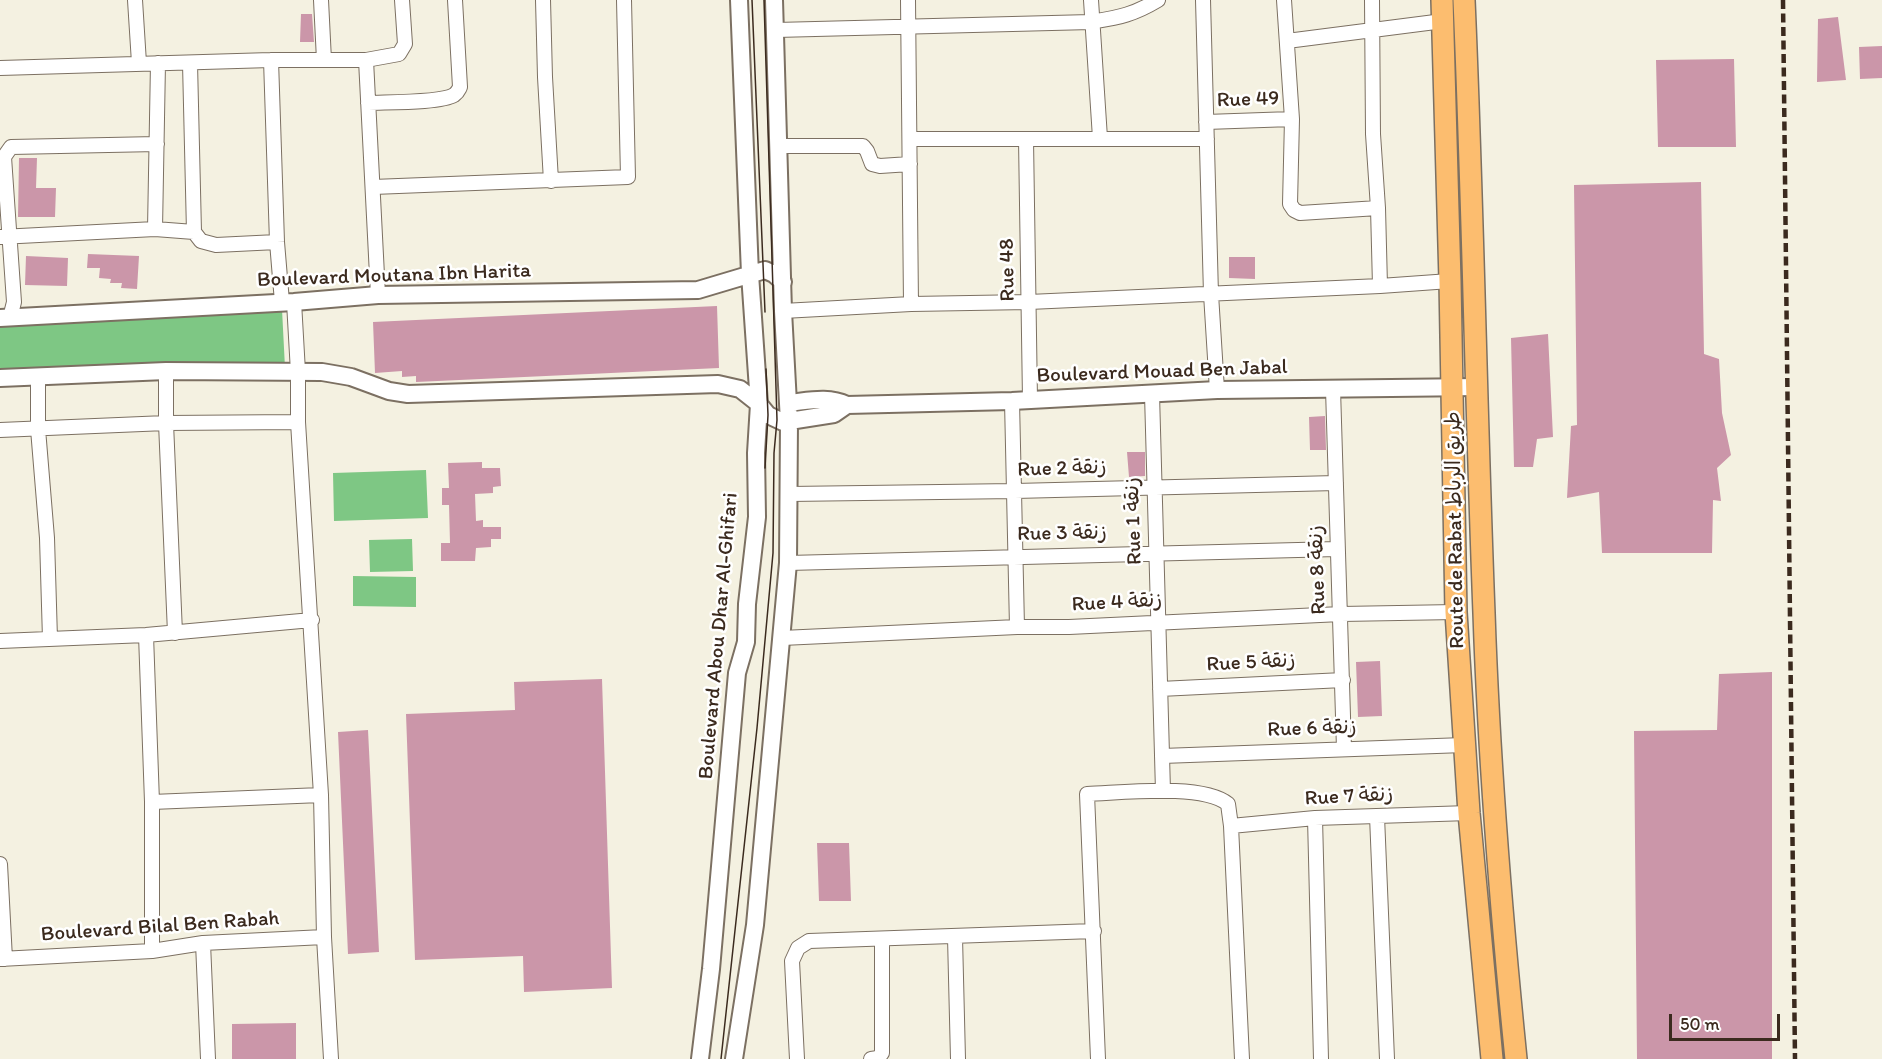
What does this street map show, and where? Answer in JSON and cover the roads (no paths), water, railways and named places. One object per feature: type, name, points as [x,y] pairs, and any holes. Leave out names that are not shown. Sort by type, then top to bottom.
[{"type":"main road","name":"Route de Rabat طريق الرباط","points":[[1464,0],[1490,747],[1516,1059]]},
{"type":"main road","name":"Route de Rabat طريق الرباط","points":[[1443,10],[1456,612],[1469,813],[1492,1059]]},
{"type":"street","points":[[135,0],[139,63]]},
{"type":"street","points":[[321,0],[324,60]]},
{"type":"street","points":[[0,68],[271,60],[366,60],[394,56],[403,50],[405,44],[402,0]]},
{"type":"street","points":[[368,103],[440,99],[452,96],[460,87],[455,0]]},
{"type":"street","points":[[543,0],[551,181]]},
{"type":"street","points":[[373,188],[628,177],[624,0]]},
{"type":"street","name":"Boulevard Abou Dhar Al-Ghifari","points":[[700,1059],[711,969],[737,673],[746,642],[747,604],[757,517],[756,453],[759,404],[750,274],[739,0]]},
{"type":"street","points":[[734,1059],[755,925],[788,563],[789,422],[783,311],[774,0]]},
{"type":"street","points":[[908,0],[911,304]]},
{"type":"street","points":[[1091,0],[1100,138]]},
{"type":"street","points":[[776,30],[1091,22],[1135,14],[1158,0]]},
{"type":"street","points":[[1203,0],[1211,294],[1217,390]]},
{"type":"street","points":[[1284,0],[1292,119],[1290,204],[1300,213],[1378,208]]},
{"type":"street","points":[[1372,0],[1373,134],[1380,286]]},
{"type":"street","points":[[1287,41],[1372,30],[1443,10]]},
{"type":"street","points":[[271,60],[277,242],[298,372],[298,422],[321,795],[324,937],[331,1059]]},
{"type":"street","points":[[366,60],[378,294]]},
{"type":"street","points":[[155,229],[158,63]]},
{"type":"street","points":[[190,63],[194,232],[201,241],[216,245],[277,242]]},
{"type":"street","name":"Rue 49","points":[[1206,122],[1292,119]]},
{"type":"street","points":[[910,139],[1207,139]]},
{"type":"street","name":"Rue 48","points":[[1026,139],[1030,400]]},
{"type":"street","points":[[5,318],[14,302],[5,236],[4,156],[11,147],[157,144]]},
{"type":"street","points":[[778,146],[863,146],[872,164],[880,166],[910,164]]},
{"type":"street","points":[[5,236],[155,229],[194,232]]},
{"type":"street","name":"Boulevard Moutana Ibn Harita","points":[[5,318],[288,302],[378,294],[698,290],[765,270],[783,282]]},
{"type":"street","points":[[783,311],[911,304],[1029,302],[1211,294],[1450,281]]},
{"type":"street","points":[[0,378],[165,370],[336,373],[389,392],[408,394],[718,384],[740,389],[772,418],[789,422]]},
{"type":"street","points":[[165,370],[175,633]]},
{"type":"street","points":[[38,377],[38,429],[50,639]]},
{"type":"street","name":"Boulevard Mouad Ben Jabal","points":[[788,403],[834,399],[848,405],[1012,401],[1217,390],[1478,387]]},
{"type":"street","name":"Rue 8 زنقة","points":[[1334,389],[1344,749]]},
{"type":"street","name":"Rue 1 زنقة","points":[[1152,394],[1163,791]]},
{"type":"street","points":[[1012,401],[1017,627]]},
{"type":"street","name":"Boulevard Mouad Ben Jabal","points":[[789,422],[834,414],[848,405]]},
{"type":"street","points":[[0,430],[166,423],[298,422]]},
{"type":"street","name":"Rue 2 زنقة","points":[[789,494],[1336,483]]},
{"type":"street","name":"Rue 3 زنقة","points":[[788,563],[1337,549]]},
{"type":"street","name":"Rue 4 زنقة","points":[[782,638],[1017,627],[1068,627],[1158,621],[1456,612]]},
{"type":"street","points":[[0,641],[146,635],[312,620]]},
{"type":"street","points":[[146,635],[152,802],[152,951]]},
{"type":"street","name":"Rue 5 زنقة","points":[[1160,689],[1343,680]]},
{"type":"street","name":"Rue 6 زنقة","points":[[1162,756],[1464,745]]},
{"type":"street","points":[[1098,1059],[1087,794],[1163,791],[1196,792],[1215,796],[1228,804],[1242,1059]]},
{"type":"street","points":[[152,802],[321,795]]},
{"type":"street","name":"Rue 7 زنقة","points":[[1231,826],[1315,818],[1469,813]]},
{"type":"street","points":[[1377,816],[1386,1059]]},
{"type":"street","points":[[1315,818],[1322,1059]]},
{"type":"street","points":[[0,864],[3,959]]},
{"type":"street","points":[[798,1059],[792,961],[798,948],[808,941],[1094,931]]},
{"type":"street","name":"Boulevard Bilal Ben Rabah","points":[[3,959],[152,951],[203,943],[324,937]]},
{"type":"street","points":[[955,937],[958,1059]]},
{"type":"street","points":[[871,1059],[878,1058],[882,1053],[882,939]]},
{"type":"street","points":[[203,943],[208,1059]]},
{"type":"tram line","points":[[752,0],[765,312]]},
{"type":"tram line","points":[[721,1059],[757,728],[773,553],[774,453],[777,420],[764,0]]},
{"type":"tram line","points":[[765,468],[768,415],[766,369]]},
{"type":"railway","points":[[1783,0],[1795,1059]]}]
